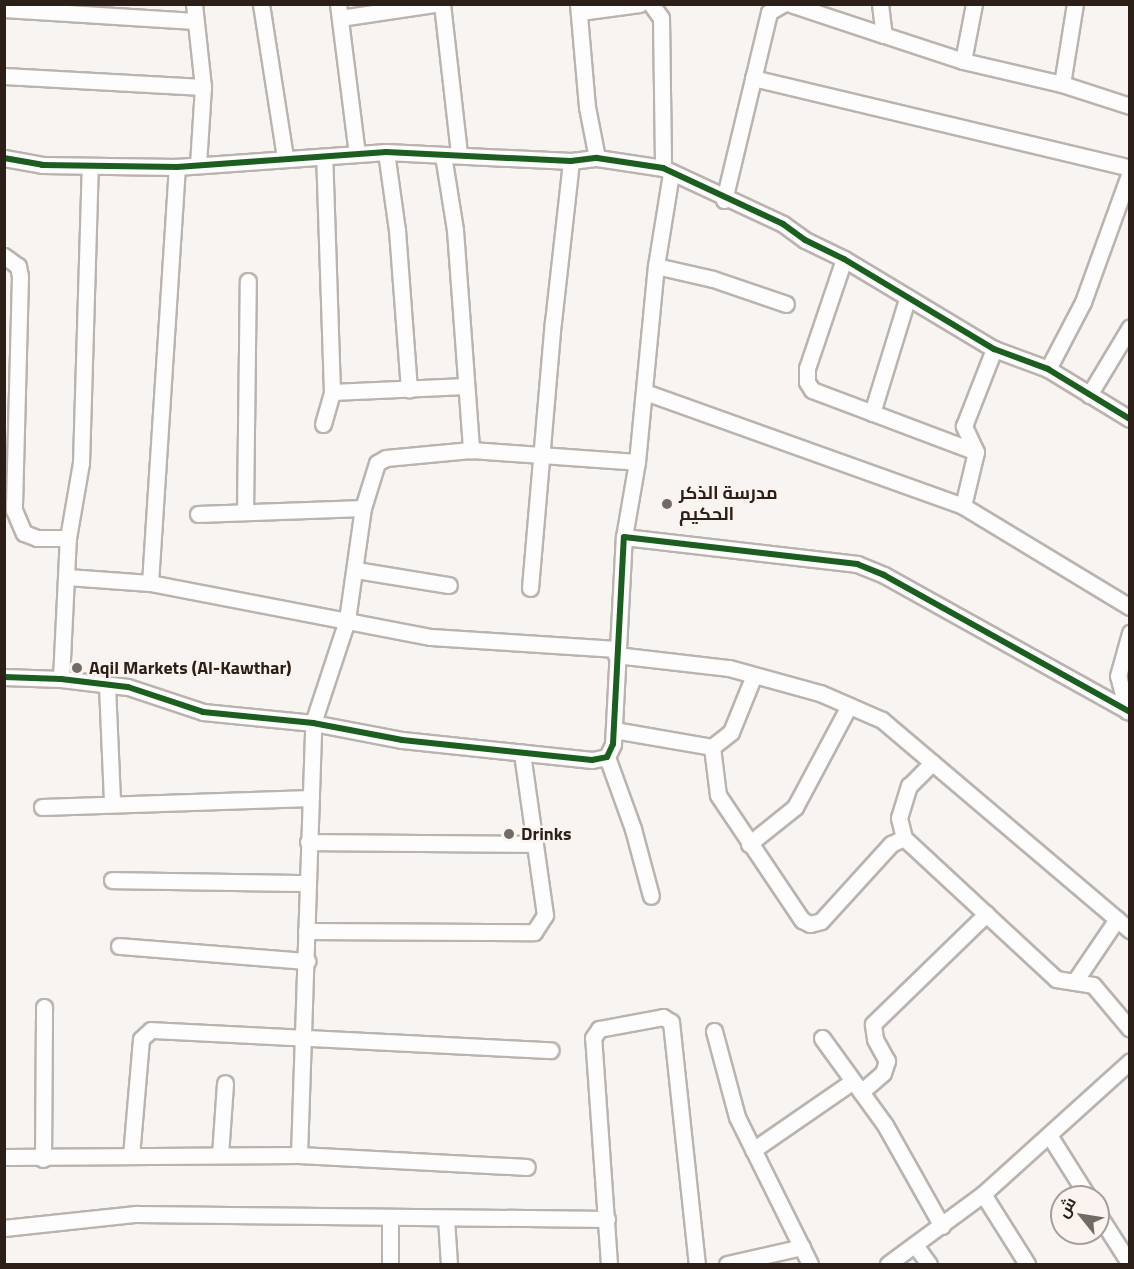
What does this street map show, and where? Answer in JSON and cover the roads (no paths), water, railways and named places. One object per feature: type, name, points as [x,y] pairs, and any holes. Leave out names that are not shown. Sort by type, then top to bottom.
[{"type":"street","points":[[194,4],[204,87],[198,165]]},
{"type":"street","points":[[261,4],[285,158]]},
{"type":"street","points":[[357,154],[339,11],[434,4]]},
{"type":"street","points":[[442,4],[459,153]]},
{"type":"street","points":[[597,159],[587,107],[579,8],[639,4]]},
{"type":"street","points":[[651,4],[661,18],[667,171],[637,462],[624,537],[614,730],[608,757],[633,829],[651,896]]},
{"type":"street","points":[[724,200],[769,12],[783,4]]},
{"type":"street","points":[[790,4],[963,61],[1062,84],[1130,106]]},
{"type":"street","points":[[880,4],[884,34]]},
{"type":"street","points":[[963,61],[974,4]]},
{"type":"street","points":[[1062,84],[1075,4]]},
{"type":"street","points":[[4,9],[195,21]]},
{"type":"street","points":[[4,76],[204,87]]},
{"type":"street","points":[[753,78],[1130,170],[1083,302],[1048,369]]},
{"type":"street","points":[[386,152],[397,230],[410,390]]},
{"type":"street","points":[[4,158],[90,167],[177,167],[386,152],[443,155],[459,153],[571,161],[597,159],[667,171],[724,200],[783,224],[805,240],[844,259],[994,349],[1048,369],[1130,419]]},
{"type":"street","points":[[443,155],[455,230],[471,450]]},
{"type":"street","points":[[323,424],[332,392],[324,157]]},
{"type":"street","points":[[530,588],[571,161]]},
{"type":"street","points":[[61,679],[68,538],[81,463],[90,167]]},
{"type":"street","points":[[150,583],[177,167]]},
{"type":"street","points":[[4,256],[18,266],[20,276],[14,510],[24,533],[37,538],[68,538]]},
{"type":"street","points":[[844,259],[807,368],[807,382],[812,390],[976,452]]},
{"type":"street","points":[[656,266],[713,279],[786,304]]},
{"type":"street","points":[[245,512],[248,281]]},
{"type":"street","points":[[872,413],[907,298]]},
{"type":"street","points":[[1089,395],[1130,327]]},
{"type":"street","points":[[963,506],[976,452],[964,426],[994,349]]},
{"type":"street","points":[[332,392],[466,386]]},
{"type":"street","points":[[645,392],[963,506],[1130,607]]},
{"type":"street","points":[[299,1155],[313,723],[347,620],[356,570],[363,508],[377,463],[386,458],[471,450],[543,452],[637,462]]},
{"type":"street","points":[[198,514],[363,508]]},
{"type":"street","points":[[624,537],[856,564],[884,575],[1128,711]]},
{"type":"street","points":[[356,570],[448,585]]},
{"type":"street","points":[[67,577],[150,583],[431,637],[617,652],[729,668],[820,693],[882,720],[1130,930]]},
{"type":"street","points":[[1128,711],[1118,676],[1130,633]]},
{"type":"street","points":[[614,730],[712,747],[731,732],[754,675]]},
{"type":"street","points":[[4,677],[61,679],[128,687],[203,712],[313,723],[402,740],[592,760],[608,757]]},
{"type":"street","points":[[108,686],[112,802]]},
{"type":"street","points":[[749,844],[795,807],[849,706]]},
{"type":"street","points":[[712,747],[718,795],[802,920],[810,924],[821,921],[891,844],[904,838]]},
{"type":"street","points":[[306,931],[534,932],[545,915],[522,753]]},
{"type":"street","points":[[932,763],[909,786],[899,818],[904,838],[1056,979],[1093,985],[1130,1029]]},
{"type":"street","points":[[42,807],[112,802],[311,798]]},
{"type":"street","points":[[308,842],[534,844]]},
{"type":"street","points":[[112,880],[307,883]]},
{"type":"street","points":[[753,1150],[883,1073],[887,1061],[874,1039],[873,1024],[986,914]]},
{"type":"street","points":[[1075,981],[1117,919]]},
{"type":"street","points":[[119,946],[307,961]]},
{"type":"street","points":[[43,1159],[44,1007]]},
{"type":"street","points":[[609,1264],[593,1038],[599,1029],[663,1017],[671,1022],[697,1264]]},
{"type":"street","points":[[714,1031],[730,1095],[753,1150],[810,1264]]},
{"type":"street","points":[[131,1156],[144,1032],[303,1037],[550,1050]]},
{"type":"street","points":[[822,1038],[885,1125],[942,1226]]},
{"type":"street","points":[[888,1264],[983,1194],[1130,1061]]},
{"type":"street","points":[[219,1155],[225,1083]]},
{"type":"street","points":[[1049,1135],[1080,1185]]},
{"type":"street","points":[[4,1157],[43,1159],[299,1155],[527,1167]]},
{"type":"street","points":[[983,1194],[1027,1264]]},
{"type":"street","points":[[4,1228],[136,1214],[607,1219]]},
{"type":"street","points":[[390,1217],[390,1264]]},
{"type":"street","points":[[446,1218],[449,1264]]},
{"type":"street","points":[[1110,1233],[1130,1264]]},
{"type":"street","points":[[915,1245],[929,1264]]},
{"type":"street","points":[[727,1264],[802,1247]]},
{"type":"place","name":"مدرسة الذكر الحكيم","points":[[667,504]]},
{"type":"place","name":"Aqil Markets (Al-Kawthar)","points":[[77,668]]},
{"type":"place","name":"Drinks","points":[[509,834]]}]
